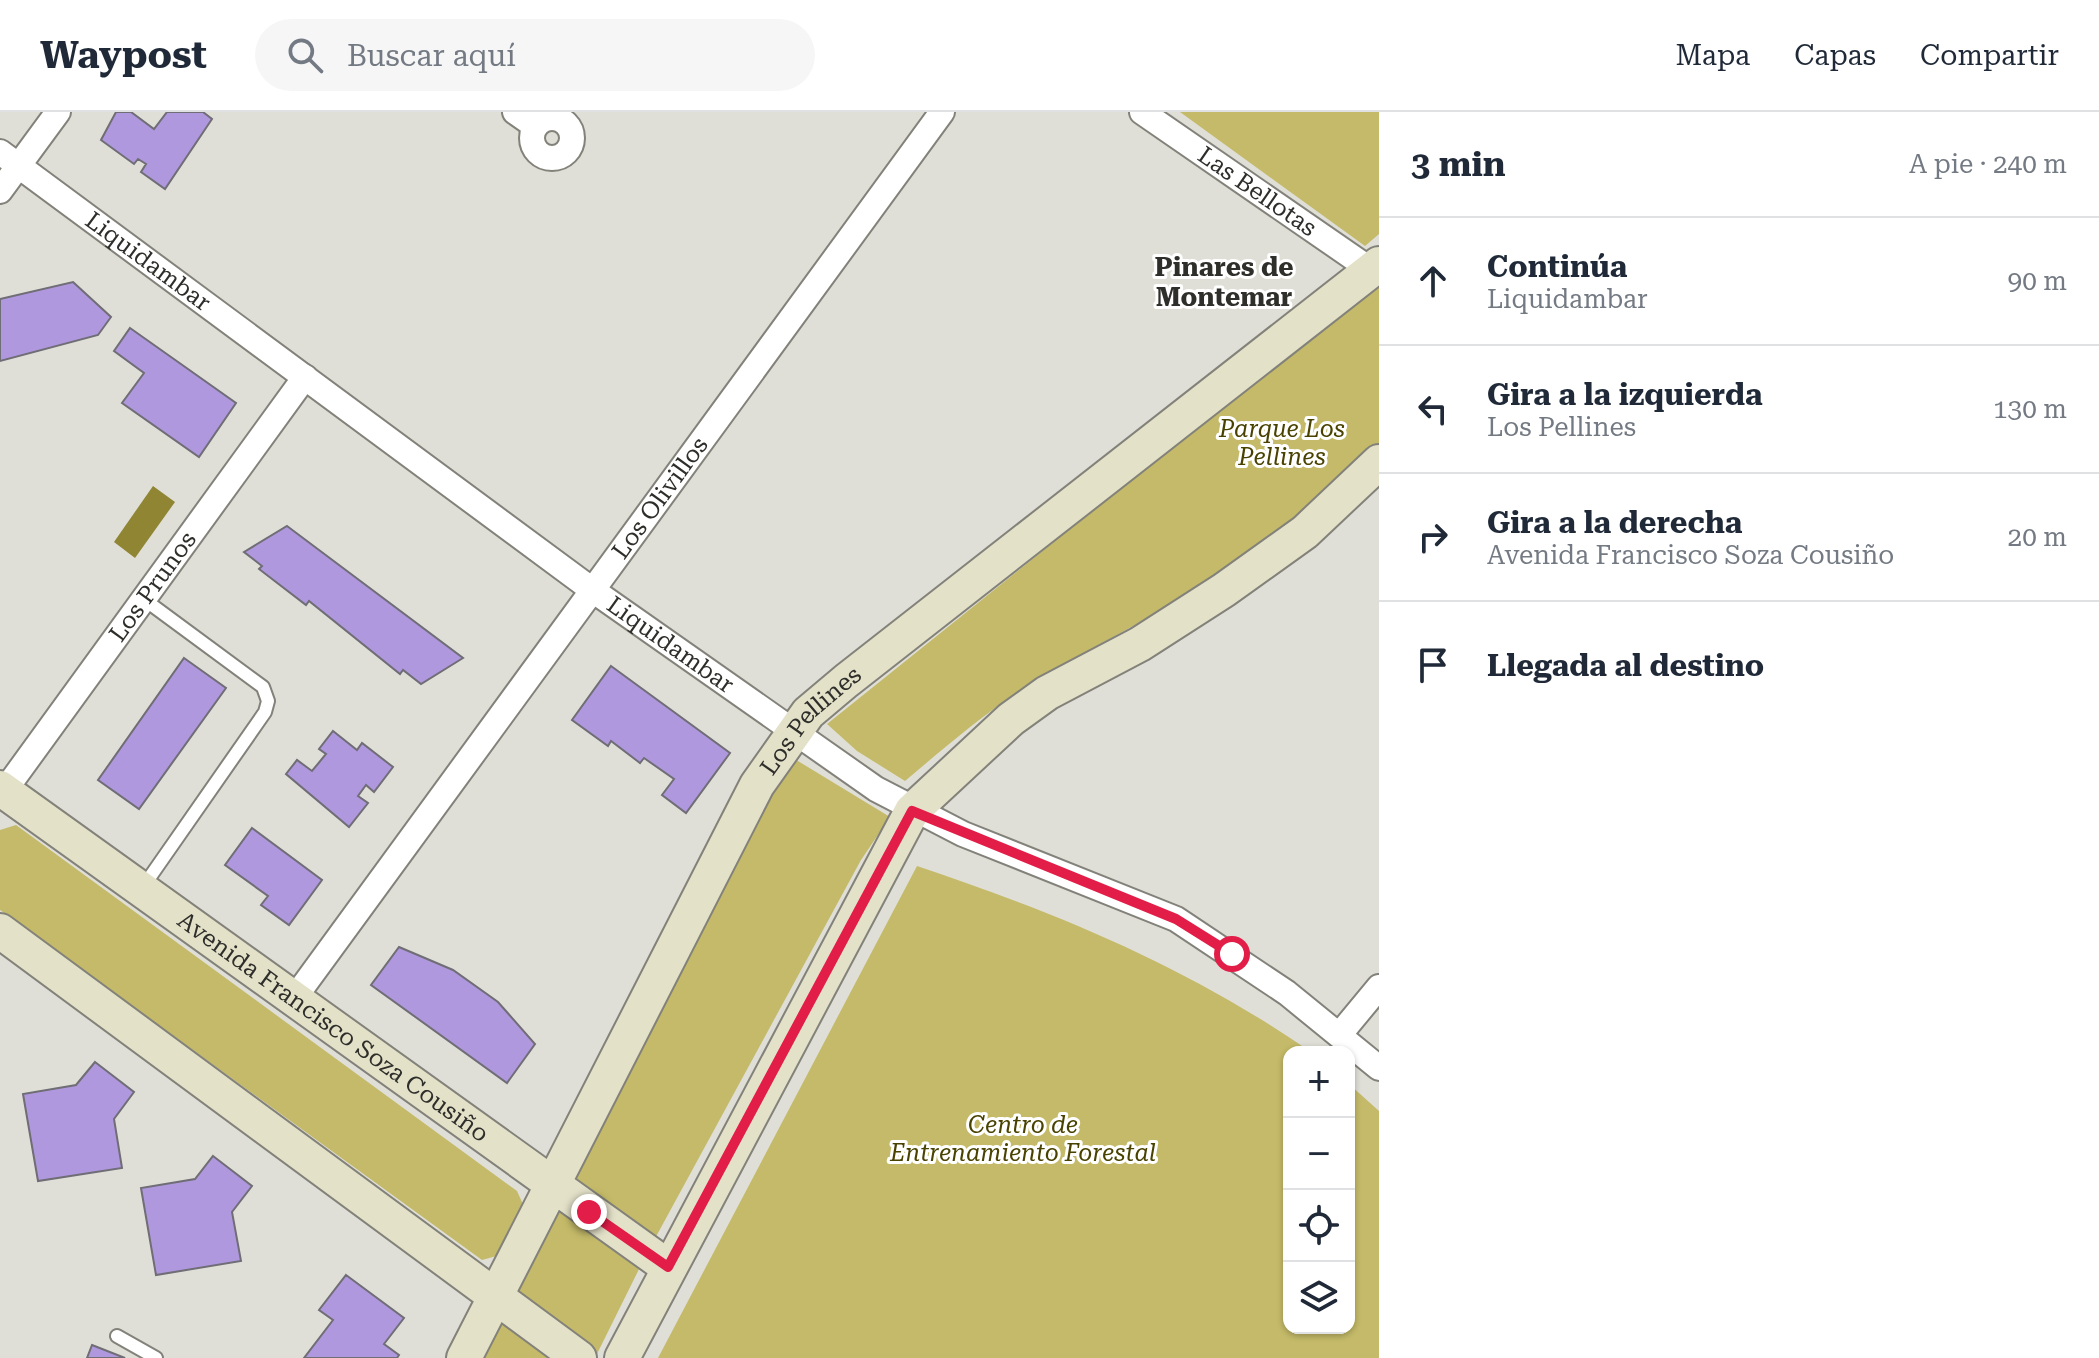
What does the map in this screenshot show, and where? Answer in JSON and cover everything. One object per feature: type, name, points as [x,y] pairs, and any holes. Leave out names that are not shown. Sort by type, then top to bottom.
[{"type":"main road","name":"Los Pellines","points":[[464,1358],[757,785],[808,713],[1375,267]]},
{"type":"main road","points":[[622,1358],[912,811],[1011,719],[1047,693],[1140,644],[1224,590],[1305,532],[1379,462]]},
{"type":"main road","name":"Avenida Francisco Soza Cousiño","points":[[2,792],[668,1267]]},
{"type":"main road","points":[[0,931],[579,1358]]},
{"type":"street","points":[[0,191],[9,158],[58,112]]},
{"type":"street","name":"Los Olivillos","points":[[293,1000],[942,112]]},
{"type":"street","name":"Las Bellotas","points":[[1142,112],[1375,267]]},
{"type":"street","name":"Liquidambar","points":[[9,158],[591,589],[912,811],[1176,919],[1232,954],[1340,1034],[1379,1068]]},
{"type":"street","name":"Los Prunos","points":[[2,792],[305,377]]},
{"type":"street","points":[[1340,1034],[1379,987]]},
{"type":"lane","points":[[141,890],[265,712],[268,701],[263,687],[145,600]]},
{"type":"lane","points":[[117,1336],[156,1358]]},
{"type":"green space","points":[[1180,112],[1379,112],[1379,234],[1365,246]]},
{"type":"green space","name":"Parque Los Pellines","points":[[1379,281],[1379,443],[1299,513],[1194,590],[1008,699],[905,781],[857,751],[827,724]]},
{"type":"green space","points":[[793,758],[890,817],[861,860],[646,1255],[595,1358],[481,1358],[770,793]]},
{"type":"green space","points":[[16,825],[517,1191],[526,1211],[500,1255],[482,1260],[0,910],[0,830]]},
{"type":"green space","name":"Centro de Entrenamiento Forestal","points":[[917,866],[1021,903],[1121,945],[1217,993],[1302,1046],[1283,1046],[1283,1334],[1355,1334],[1355,1089],[1379,1111],[1379,1358],[658,1358]]},
{"type":"shaded area","points":[[153,486],[175,502],[135,558],[114,542]]},
{"type":"building","points":[[116,112],[131,112],[154,129],[167,112],[203,112],[212,119],[165,189],[141,172],[146,164],[138,159],[134,164],[101,140]]},
{"type":"building","points":[[73,282],[111,317],[98,335],[0,361],[0,299]]},
{"type":"building","points":[[130,328],[236,403],[199,457],[122,403],[144,373],[114,351]]},
{"type":"building","points":[[287,526],[463,658],[421,684],[403,670],[400,674],[309,601],[306,605],[259,569],[262,566],[244,552]]},
{"type":"building","points":[[184,658],[226,688],[139,809],[98,780]]},
{"type":"building","points":[[611,666],[730,753],[686,813],[662,795],[674,779],[644,758],[640,763],[611,741],[608,746],[572,720]]},
{"type":"building","points":[[333,731],[357,750],[362,743],[393,767],[374,792],[366,785],[358,796],[368,803],[349,827],[286,774],[297,760],[312,771],[326,754],[319,749]]},
{"type":"building","points":[[252,828],[322,880],[289,925],[261,905],[268,896],[225,865]]},
{"type":"building","points":[[399,947],[453,970],[498,1002],[535,1044],[507,1083],[371,985]]},
{"type":"building","points":[[95,1062],[134,1092],[114,1119],[122,1168],[38,1181],[23,1094],[76,1085]]},
{"type":"building","points":[[213,1156],[252,1186],[232,1212],[241,1261],[156,1275],[141,1188],[195,1179]]},
{"type":"building","points":[[346,1275],[404,1318],[384,1344],[399,1355],[397,1358],[304,1358],[333,1320],[319,1310]]},
{"type":"building","points":[[92,1345],[125,1358],[87,1358]]},
{"type":"district","name":"Pinares de Montemar","points":[[1224,282]]},
{"type":"route","points":[[589,1212],[668,1267],[912,811],[1000,850],[1176,919],[1232,954]]}]
